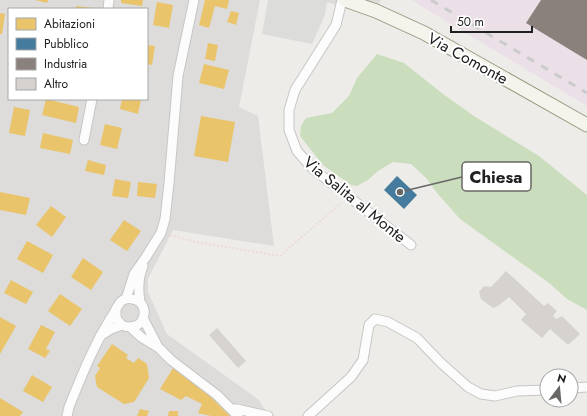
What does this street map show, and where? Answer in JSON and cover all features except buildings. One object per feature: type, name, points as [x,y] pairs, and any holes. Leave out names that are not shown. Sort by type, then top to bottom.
[{"type":"street","points":[[67,416],[81,376],[100,336],[119,304],[126,299],[134,274],[161,233],[167,205],[178,76],[194,0]]},
{"type":"street","name":"Via Comonte","points":[[343,0],[376,11],[424,33],[587,125]]},
{"type":"street","name":"Via Salita al Monte","points":[[343,0],[336,25],[295,90],[289,110],[289,130],[297,151],[313,169],[411,245]]},
{"type":"street","points":[[84,140],[92,100]]},
{"type":"street","points":[[100,336],[111,329],[126,326],[135,327],[144,318],[145,312],[140,302],[138,292],[141,272],[146,257]]},
{"type":"street","points":[[126,299],[140,302]]},
{"type":"street","points":[[116,311],[116,317],[119,322],[158,348],[171,360],[217,395],[238,416]]},
{"type":"street","points":[[144,318],[158,348]]},
{"type":"street","points":[[308,416],[351,377],[363,360],[369,325],[375,319],[388,322],[417,338],[441,363],[468,387],[481,394],[495,396],[517,391],[539,390]]},
{"type":"street","points":[[231,409],[268,416]]},
{"type":"path","points":[[161,233],[196,242],[280,256],[348,197]]},
{"type":"shaded area","points":[[0,0],[260,0],[239,107],[258,116],[274,246],[173,230],[148,279],[148,292],[167,334],[259,400],[269,416],[0,416]]},
{"type":"shaded area","points":[[268,0],[327,1],[325,15],[312,44],[262,34]]},
{"type":"shaded area","points":[[318,0],[381,0],[373,14]]},
{"type":"shaded area","points":[[411,0],[587,0],[587,106]]},
{"type":"green space","points":[[377,54],[404,63],[474,116],[539,156],[587,195],[587,310],[567,299],[549,283],[460,219],[426,178],[411,164],[393,162],[357,186],[351,185],[323,165],[300,136],[301,126],[306,118],[332,113],[349,96],[357,78]]},
{"type":"railway","points":[[431,0],[587,93]]},
{"type":"place","name":"Chiesa","points":[[400,192]]}]
